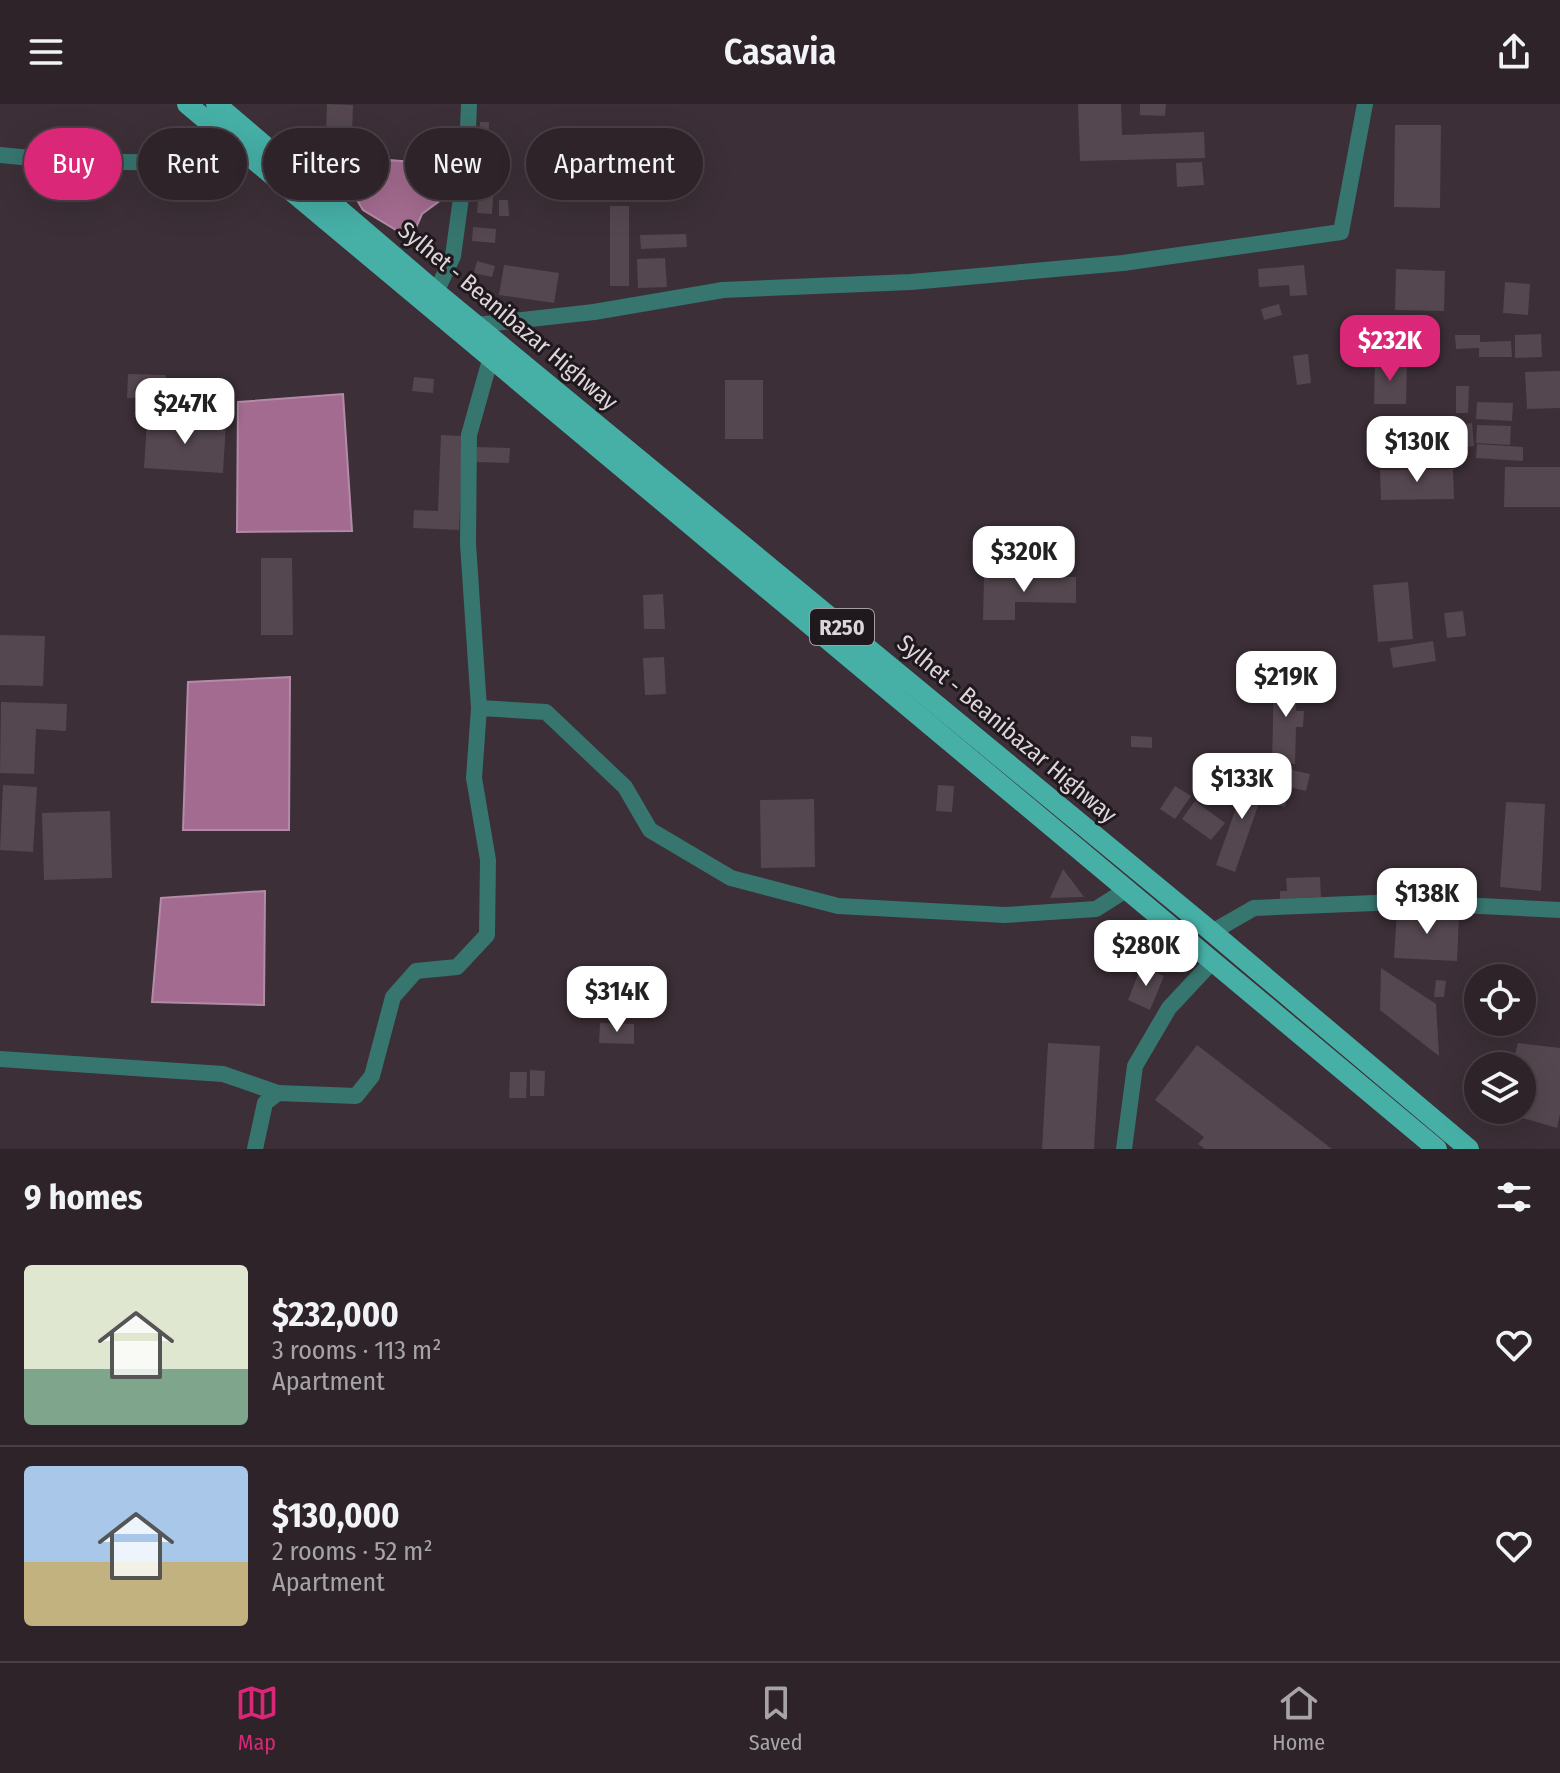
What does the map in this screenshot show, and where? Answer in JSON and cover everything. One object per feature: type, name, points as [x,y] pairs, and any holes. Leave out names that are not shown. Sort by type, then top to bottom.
[{"type":"main road","name":"Sylhet - Beanibazar Highway","points":[[187,104],[217,128]]},
{"type":"main road","name":"Sylhet - Beanibazar Highway","points":[[216,104],[436,292],[1212,932],[1469,1149]]},
{"type":"main road","name":"Sylhet - Beanibazar Highway","points":[[247,153],[490,360],[1437,1149]]},
{"type":"street","points":[[436,292],[453,256],[467,154],[469,104]]},
{"type":"street","points":[[476,325],[594,312],[723,290],[911,282],[1123,263],[1341,232],[1365,104]]},
{"type":"street","points":[[0,155],[62,161],[138,162]]},
{"type":"street","points":[[0,1059],[223,1074],[278,1093],[356,1096],[372,1076],[393,997],[416,971],[457,967],[487,935],[488,860],[474,778],[479,708],[468,544],[469,435],[490,360]]},
{"type":"street","points":[[479,708],[546,712],[625,787],[650,830],[731,878],[838,906],[1005,915],[1096,909],[1126,890]]},
{"type":"street","points":[[1212,932],[1254,908],[1399,902],[1560,910]]},
{"type":"street","points":[[1124,1149],[1135,1066],[1169,1008],[1212,962]]},
{"type":"street","points":[[255,1149],[265,1103],[278,1093]]},
{"type":"shaded area","points":[[389,160],[405,161],[405,200],[441,200],[422,214],[411,239],[363,210],[357,200],[389,200]]},
{"type":"shaded area","points":[[343,394],[352,531],[237,532],[238,402]]},
{"type":"shaded area","points":[[290,677],[289,830],[183,830],[188,682]]},
{"type":"shaded area","points":[[265,891],[264,1005],[152,1002],[161,898]]},
{"type":"building","points":[[327,104],[353,105],[352,128],[326,128]]},
{"type":"building","points":[[1078,104],[1121,104],[1122,135],[1204,132],[1205,158],[1080,161]]},
{"type":"building","points":[[1140,104],[1166,104],[1165,116],[1140,115]]},
{"type":"building","points":[[480,122],[489,122],[489,128],[480,128]]},
{"type":"building","points":[[1395,125],[1441,125],[1440,208],[1394,207]]},
{"type":"building","points":[[1202,162],[1204,185],[1177,187],[1176,163]]},
{"type":"building","points":[[478,200],[493,200],[492,214],[477,213]]},
{"type":"building","points":[[499,200],[508,200],[509,216],[499,216]]},
{"type":"building","points":[[623,200],[659,200],[659,202]]},
{"type":"building","points":[[610,206],[629,206],[629,286],[610,286]]},
{"type":"building","points":[[473,227],[496,229],[495,243],[472,241]]},
{"type":"building","points":[[686,234],[687,247],[641,249],[640,235]]},
{"type":"building","points":[[665,258],[667,287],[638,288],[637,259]]},
{"type":"building","points":[[477,261],[495,266],[492,277],[474,273]]},
{"type":"building","points":[[504,265],[559,273],[554,303],[499,295]]},
{"type":"building","points":[[1304,265],[1307,295],[1290,296],[1289,285],[1259,287],[1258,269]]},
{"type":"building","points":[[1396,269],[1445,271],[1444,311],[1395,310]]},
{"type":"building","points":[[1505,282],[1530,284],[1528,315],[1503,313]]},
{"type":"building","points":[[1279,304],[1282,315],[1264,320],[1261,309]]},
{"type":"building","points":[[1541,334],[1542,357],[1515,358],[1515,335]]},
{"type":"building","points":[[1455,335],[1480,335],[1480,342],[1511,341],[1512,357],[1479,357],[1479,348],[1456,349]]},
{"type":"building","points":[[1308,354],[1311,383],[1297,385],[1293,356]]},
{"type":"building","points":[[1375,362],[1407,363],[1406,404],[1374,404]]},
{"type":"building","points":[[1560,371],[1560,408],[1527,409],[1525,372]]},
{"type":"building","points":[[128,374],[166,375],[165,399],[127,398]]},
{"type":"building","points":[[414,377],[434,379],[433,393],[412,391]]},
{"type":"building","points":[[725,380],[763,380],[763,439],[725,439]]},
{"type":"building","points":[[1456,386],[1469,386],[1468,413],[1456,413]]},
{"type":"building","points":[[1477,402],[1513,403],[1512,421],[1476,419]]},
{"type":"building","points":[[147,419],[226,423],[223,473],[144,468]]},
{"type":"building","points":[[1472,423],[1474,446],[1458,448],[1456,425]]},
{"type":"building","points":[[1477,425],[1511,426],[1510,445],[1476,443]]},
{"type":"building","points":[[441,435],[463,436],[459,530],[413,528],[414,510],[438,511]]},
{"type":"building","points":[[1382,435],[1406,435],[1406,450],[1383,451]]},
{"type":"building","points":[[1409,437],[1421,437],[1421,450],[1409,450]]},
{"type":"building","points":[[1477,444],[1523,447],[1523,461],[1476,458]]},
{"type":"building","points":[[477,447],[510,448],[509,463],[476,462]]},
{"type":"building","points":[[1505,467],[1560,467],[1560,507],[1504,507]]},
{"type":"building","points":[[1453,469],[1454,499],[1381,500],[1380,470]]},
{"type":"building","points":[[261,558],[292,558],[293,635],[261,635]]},
{"type":"building","points":[[984,576],[1076,577],[1076,603],[1015,602],[1015,620],[983,620]]},
{"type":"building","points":[[1408,582],[1413,639],[1378,642],[1373,585]]},
{"type":"building","points":[[663,594],[665,629],[644,629],[643,595]]},
{"type":"building","points":[[1463,611],[1466,636],[1447,638],[1444,613]]},
{"type":"building","points":[[0,635],[45,636],[43,686],[0,685]]},
{"type":"building","points":[[1433,641],[1436,661],[1393,668],[1390,648]]},
{"type":"building","points":[[664,657],[666,694],[645,695],[643,658]]},
{"type":"building","points":[[1274,678],[1303,678],[1303,693],[1297,693],[1296,711],[1304,711],[1303,727],[1296,727],[1295,764],[1272,763]]},
{"type":"building","points":[[1,702],[67,704],[66,731],[36,729],[34,774],[0,773]]},
{"type":"building","points":[[1131,736],[1152,737],[1152,748],[1131,747]]},
{"type":"building","points":[[1274,766],[1310,774],[1306,791],[1290,787],[1285,807],[1266,802]]},
{"type":"building","points":[[1249,771],[1268,777],[1235,872],[1216,865]]},
{"type":"building","points":[[3,785],[37,787],[33,852],[0,850]]},
{"type":"building","points":[[938,785],[954,786],[952,812],[936,811]]},
{"type":"building","points":[[1175,786],[1191,796],[1175,819],[1160,809]]},
{"type":"building","points":[[814,799],[815,867],[761,868],[760,800]]},
{"type":"building","points":[[1195,801],[1225,823],[1211,840],[1182,819]]},
{"type":"building","points":[[1506,802],[1545,804],[1541,891],[1500,887]]},
{"type":"building","points":[[110,811],[112,878],[44,880],[42,813]]},
{"type":"building","points":[[1063,869],[1084,897],[1050,898]]},
{"type":"building","points":[[1320,877],[1321,897],[1280,899],[1280,891],[1287,891],[1286,878]]},
{"type":"building","points":[[1397,911],[1459,914],[1457,961],[1394,958]]},
{"type":"building","points":[[1141,967],[1164,976],[1150,1010],[1128,1000]]},
{"type":"building","points":[[1381,968],[1436,1004],[1439,1056],[1380,1010]]},
{"type":"building","points":[[1436,980],[1446,981],[1444,997],[1434,997]]},
{"type":"building","points":[[600,1023],[634,1024],[634,1044],[599,1043]]},
{"type":"building","points":[[1048,1043],[1100,1046],[1094,1149],[1042,1149]]},
{"type":"building","points":[[1518,1043],[1560,1048],[1560,1114],[1557,1128],[1536,1122],[1536,1052],[1516,1052]]},
{"type":"building","points":[[1197,1045],[1332,1149],[1205,1149],[1198,1144],[1204,1137],[1155,1100]]},
{"type":"building","points":[[530,1070],[545,1071],[544,1096],[530,1096]]},
{"type":"building","points":[[510,1072],[527,1072],[526,1098],[509,1098]]}]
